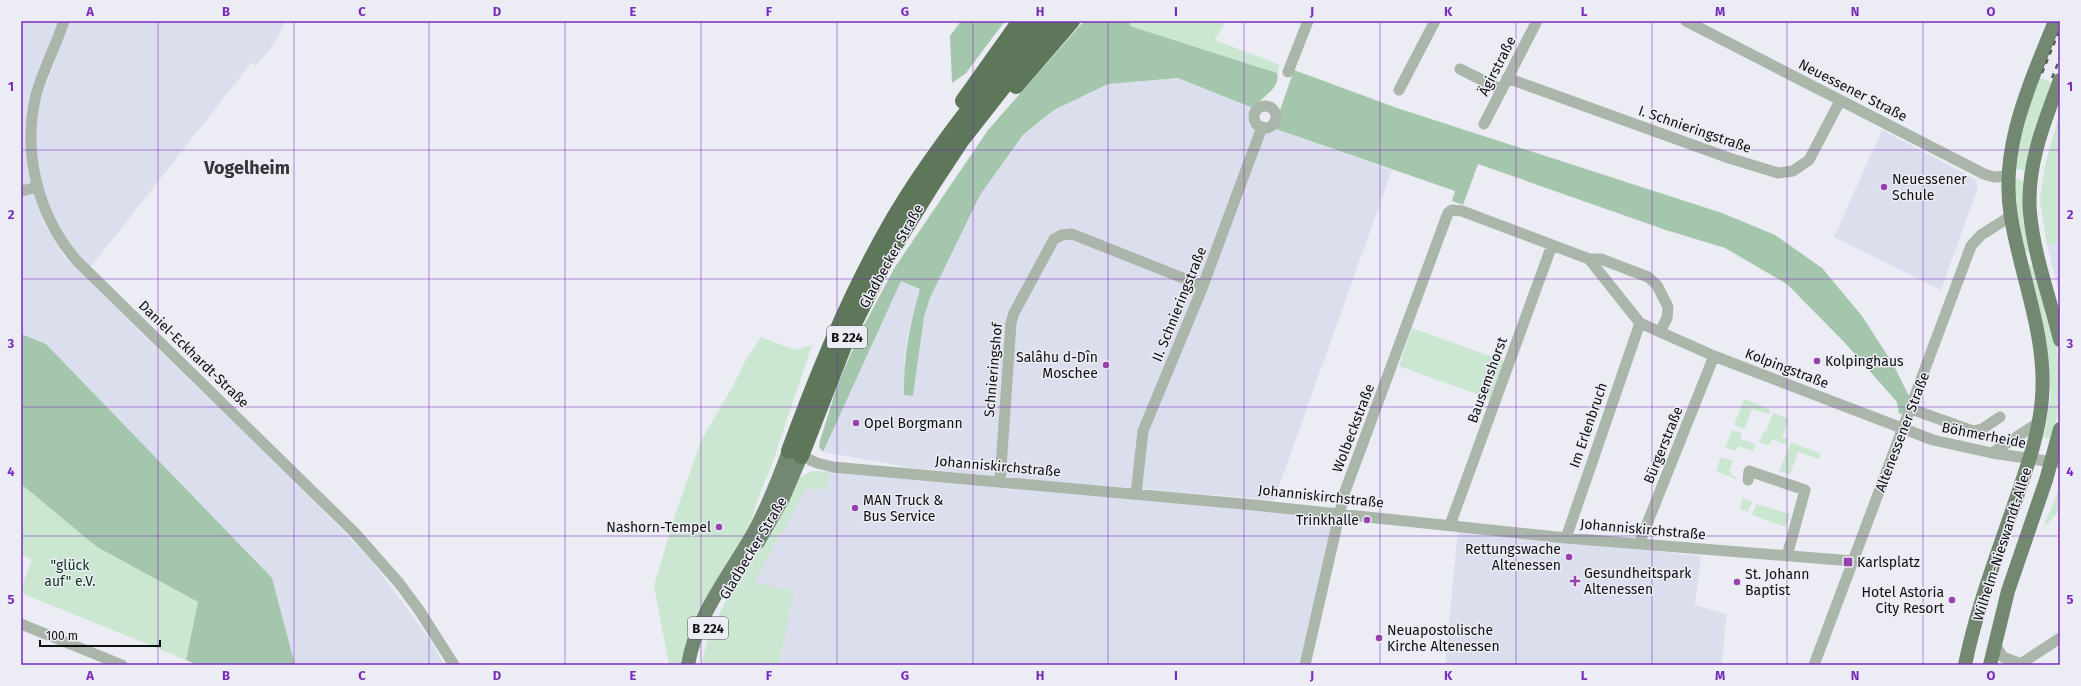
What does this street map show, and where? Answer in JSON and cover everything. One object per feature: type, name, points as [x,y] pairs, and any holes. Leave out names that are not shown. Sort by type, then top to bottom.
[{"type":"highway","points":[[919,179],[948,125],[971,88],[1020,21]]},
{"type":"highway","name":"Gladbecker Straße","points":[[795,453],[814,382],[851,299],[896,216],[919,179],[972,106],[1038,21]]},
{"type":"highway","name":"Gladbecker Straße","points":[[795,453],[863,304],[904,230],[961,141],[1055,21]]},
{"type":"highway","points":[[961,141],[1017,85],[1072,21]]},
{"type":"main road","points":[[2030,182],[2020,174],[2009,176],[2011,152],[2017,123],[2028,88],[2056,21]]},
{"type":"main road","points":[[2060,80],[2039,140],[2030,182],[2030,211],[2038,256],[2060,340]]},
{"type":"main road","name":"Wilhelm-Nieswandt-Allee","points":[[1965,665],[1985,590],[2029,460],[2038,423],[2042,398],[2041,352],[2036,322],[2018,253],[2011,216],[2009,176]]},
{"type":"main road","points":[[2018,253],[2029,257],[2038,256]]},
{"type":"main road","name":"Wilhelm-Nieswandt-Allee","points":[[1990,665],[1994,643],[2008,591],[2056,463],[2060,429]]},
{"type":"main road","name":"Gladbecker Straße","points":[[688,665],[695,639],[710,603],[755,531],[795,453]]},
{"type":"main road","name":"Gladbecker Straße","points":[[697,665],[704,637],[714,615],[774,515],[795,453]]},
{"type":"street","name":"Daniel-Eckhardt-Straße","points":[[64,21],[40,82],[34,107],[32,146],[38,187],[44,208],[54,230],[77,261],[354,532],[399,583],[454,665]]},
{"type":"street","points":[[1288,72],[1308,21]]},
{"type":"street","points":[[1399,90],[1435,21]]},
{"type":"street","name":"Ägirstraße","points":[[1484,124],[1537,21]]},
{"type":"street","name":"Neuessener Straße","points":[[1686,21],[1984,174],[1994,177],[2009,176]]},
{"type":"street","points":[[1460,69],[1502,90]]},
{"type":"street","name":"I. Schnieringstraße","points":[[1507,78],[1722,155],[1778,173],[1793,171],[1809,160],[1840,101]]},
{"type":"street","name":"II. Schnieringstraße","points":[[1136,494],[1143,431],[1203,286],[1262,127]]},
{"type":"street","points":[[21,191],[38,187]]},
{"type":"street","name":"Wolbeckstraße","points":[[1305,665],[1344,494],[1448,213],[1452,210],[1462,211],[1552,245]]},
{"type":"street","name":"Altenessener Straße","points":[[1814,665],[1971,246],[1981,235],[2011,216]]},
{"type":"street","name":"Schnieringshof","points":[[1000,482],[1011,323],[1014,313],[1054,239],[1062,235],[1072,234],[1203,286]]},
{"type":"street","points":[[1552,245],[1589,259],[1601,259],[1648,277],[1657,285],[1668,307],[1667,318],[1660,332]]},
{"type":"street","name":"Bausemshorst","points":[[1450,525],[1552,245]]},
{"type":"street","name":"Kolpingstraße","points":[[1589,259],[1640,323],[1714,356],[1903,429]]},
{"type":"street","name":"Im Erlenbruch","points":[[1566,538],[1640,323]]},
{"type":"street","name":"Bürgerstraße","points":[[1639,544],[1714,356]]},
{"type":"street","points":[[1911,409],[1973,431],[1982,429],[2000,418]]},
{"type":"street","points":[[1992,453],[2038,423]]},
{"type":"street","name":"Böhmerheide","points":[[1903,429],[1933,440],[2029,460],[2056,463]]},
{"type":"street","name":"Johanniskirchstraße","points":[[795,453],[817,463],[833,466],[1339,513],[1566,538],[1853,561]]},
{"type":"street","points":[[1748,480],[1749,471],[1805,490],[1787,556]]},
{"type":"street","points":[[21,624],[122,665]]},
{"type":"street","points":[[1994,643],[2003,658],[2020,664],[2060,638]]},
{"type":"shaded area","points":[[21,21],[60,21],[33,89],[32,187],[44,224],[64,256],[181,372],[276,462],[370,559],[434,646],[444,665],[295,665],[272,578],[46,344],[21,334]]},
{"type":"shaded area","points":[[70,21],[286,21],[273,45],[256,66],[252,62],[90,268],[71,249],[45,204],[35,146],[38,107]]},
{"type":"shaded area","points":[[1178,78],[1253,108],[1248,124],[1271,133],[1276,129],[1392,170],[1274,500],[1000,477],[913,468],[823,452],[900,281],[920,289],[908,333],[904,363],[913,396],[924,317],[930,298],[980,195],[1024,135],[1055,110],[1108,84]]},
{"type":"shaded area","points":[[1882,130],[1975,179],[1978,187],[1941,290],[1834,237]]},
{"type":"shaded area","points":[[2060,243],[2060,297],[2047,245]]},
{"type":"shaded area","points":[[812,471],[905,477],[1335,518],[1302,665],[701,665],[707,642],[724,604],[770,531],[799,478]]},
{"type":"shaded area","name":"Gesundheitspark Altenessen","points":[[1458,530],[1701,556],[1695,605],[1726,614],[1722,665],[1445,665]]},
{"type":"green space","points":[[961,21],[1005,21],[966,73],[952,83],[950,36]]},
{"type":"green space","points":[[1084,21],[1130,21],[1130,26],[1277,73],[1276,84],[1270,92],[1253,108],[1178,78],[1108,84],[1054,110],[1023,135],[980,195],[930,298],[924,317],[913,396],[904,395],[905,367],[910,329],[920,289],[901,281],[823,452],[819,447],[820,441],[838,383],[861,331],[895,267],[988,130]]},
{"type":"green space","points":[[1130,21],[1226,21],[1215,40],[1280,65],[1277,73],[1130,26]]},
{"type":"green space","points":[[1294,70],[1397,108],[1722,213],[1775,235],[1822,268],[1862,316],[1893,364],[1911,400],[1904,413],[1899,414],[1897,402],[1845,343],[1787,284],[1725,248],[1666,230],[1478,164],[1463,205],[1452,201],[1455,191],[1276,129],[1281,118],[1280,110]]},
{"type":"green space","points":[[2037,76],[2054,84],[2028,172],[2020,169],[2014,170],[2015,150]]},
{"type":"green space","points":[[2057,121],[2060,123],[2060,243],[2047,245],[2040,200],[2044,170]]},
{"type":"green space","points":[[2015,179],[2020,179],[2023,183],[2023,219],[2031,248],[2030,253],[2024,250],[2014,199]]},
{"type":"green space","points":[[2025,264],[2035,266],[2056,341],[2059,368],[2058,411],[2054,439],[2044,438],[2051,394],[2048,364]]},
{"type":"green space","points":[[1412,328],[1504,361],[1490,399],[1399,366]]},
{"type":"green space","points":[[21,334],[46,344],[272,578],[295,665],[197,665],[186,660],[198,602],[97,547],[21,484]]},
{"type":"green space","points":[[761,337],[795,350],[812,345],[771,467],[747,530],[703,602],[692,624],[681,665],[669,665],[654,586],[675,515],[701,441],[734,384],[744,363]]},
{"type":"green space","points":[[1744,399],[1770,409],[1769,414],[1752,409],[1745,429],[1734,425]]},
{"type":"green space","points":[[1773,413],[1789,419],[1782,437],[1788,439],[1787,445],[1772,439],[1769,445],[1759,442],[1764,431],[1766,431]]},
{"type":"green space","points":[[1732,430],[1742,433],[1740,439],[1756,444],[1753,451],[1738,446],[1736,451],[1725,448]]},
{"type":"green space","points":[[1791,442],[1821,454],[1819,459],[1798,452],[1790,474],[1779,471]]},
{"type":"green space","points":[[1721,457],[1733,461],[1729,471],[1731,472],[1731,475],[1737,477],[1736,479],[1716,471]]},
{"type":"green space","points":[[812,471],[830,472],[825,490],[806,489],[754,583],[794,591],[779,665],[701,665],[707,642],[724,604],[785,508],[799,478]]},
{"type":"green space","name":"\"glück auf\" e.V.","points":[[21,484],[97,547],[198,602],[186,660],[21,593],[21,588],[32,560],[21,555]]},
{"type":"green space","points":[[2060,487],[2060,510],[2046,525],[2044,525]]},
{"type":"green space","points":[[1743,496],[1744,499],[1752,502],[1748,512],[1740,509]]},
{"type":"green space","points":[[1756,504],[1790,514],[1786,527],[1752,515]]},
{"type":"railway","points":[[2042,73],[2060,29]]},
{"type":"railway","points":[[2052,78],[2060,58]]},
{"type":"place","name":"Neuessener Schule","points":[[1884,187]]},
{"type":"place","name":"Kolpinghaus","points":[[1817,361]]},
{"type":"place","name":"Salâhu d-Dîn Moschee","points":[[1106,365]]},
{"type":"place","name":"Opel Borgmann","points":[[856,423]]},
{"type":"place","name":"MAN Truck & Bus Service","points":[[855,508]]},
{"type":"place","name":"Trinkhalle","points":[[1367,520]]},
{"type":"place","name":"Nashorn-Tempel","points":[[719,527]]},
{"type":"place","name":"Rettungswache Altenessen","points":[[1569,557]]},
{"type":"place","name":"Karlsplatz","points":[[1848,562]]},
{"type":"place","name":"Gesundheitspark Altenessen","points":[[1575,581]]},
{"type":"place","name":"St. Johann Baptist","points":[[1737,582]]},
{"type":"place","name":"Hotel Astoria City Resort","points":[[1952,600]]},
{"type":"place","name":"Neuapostolische Kirche Altenessen","points":[[1379,638]]},
{"type":"district","name":"Vogelheim","points":[[247,168]]}]
